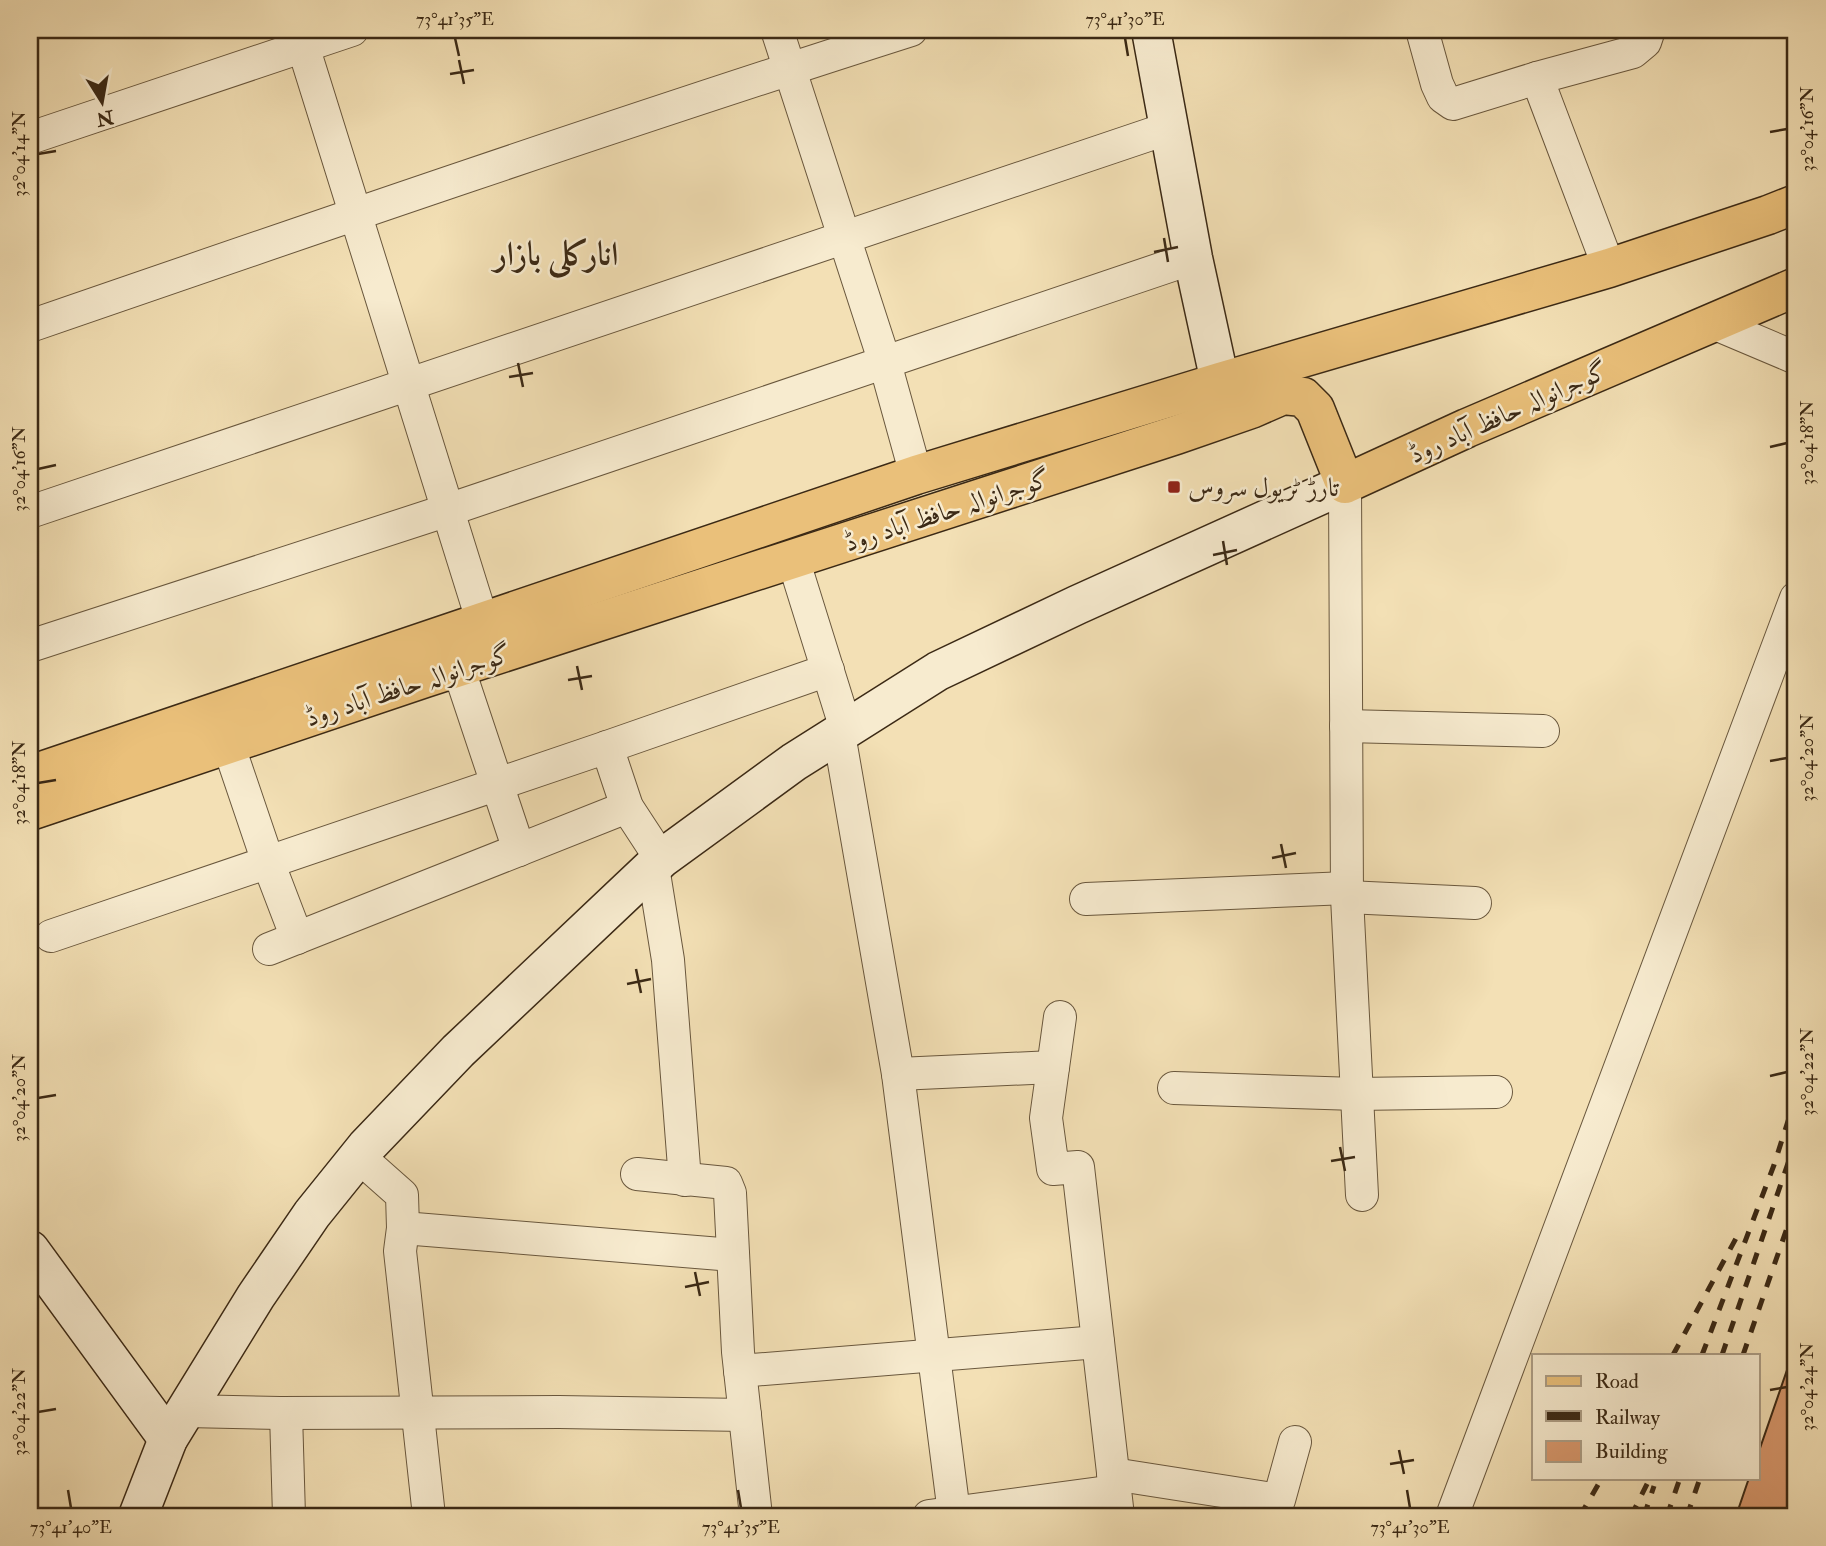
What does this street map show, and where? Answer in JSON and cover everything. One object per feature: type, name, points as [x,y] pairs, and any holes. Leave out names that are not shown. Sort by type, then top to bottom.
[{"type":"main road","points":[[1151,30],[1193,258],[1220,382]]},
{"type":"main road","name":"گوجرانوالہ حافظ آباد روڈ","points":[[30,775],[916,475],[1220,382],[1609,268],[1796,204]]},
{"type":"main road","name":"گوجرانوالہ حافظ آباد روڈ","points":[[30,811],[458,667],[1176,435],[1283,396],[1303,397],[1315,409],[1345,484],[1467,428],[1796,287]]},
{"type":"main road","points":[[138,1516],[177,1425],[256,1296],[312,1214],[358,1156],[458,1051],[657,863],[794,762],[938,671],[1345,484]]},
{"type":"main road","points":[[30,1250],[177,1425]]},
{"type":"street","points":[[30,138],[300,38],[352,30]]},
{"type":"street","points":[[777,30],[885,363],[916,475]]},
{"type":"street","points":[[30,326],[789,68],[911,30]]},
{"type":"street","points":[[1422,30],[1437,84],[1443,97],[1453,104],[1633,52],[1645,42],[1648,30]]},
{"type":"street","points":[[300,38],[483,623]]},
{"type":"street","points":[[1538,78],[1609,268]]},
{"type":"street","points":[[30,512],[1169,128]]},
{"type":"street","points":[[30,646],[448,510],[1193,258]]},
{"type":"street","points":[[1711,323],[1796,358]]},
{"type":"street","points":[[1345,484],[1347,892],[1362,1195]]},
{"type":"street","points":[[793,559],[828,670],[842,731],[898,1074],[934,1356],[941,1514],[1116,1494],[1279,1500],[1295,1442]]},
{"type":"street","points":[[1452,1516],[1796,598]]},
{"type":"street","points":[[458,667],[519,850]]},
{"type":"street","points":[[51,936],[828,670]]},
{"type":"street","points":[[1346,726],[1543,730]]},
{"type":"street","points":[[228,744],[268,862],[283,943],[627,807]]},
{"type":"street","points":[[607,747],[627,807],[657,863],[668,960],[685,1180]]},
{"type":"street","points":[[1086,899],[1347,892],[1475,903]]},
{"type":"street","points":[[1060,1017],[1046,1118],[1053,1169],[1078,1167],[1116,1494]]},
{"type":"street","points":[[898,1074],[1053,1067]]},
{"type":"street","points":[[1174,1088],[1356,1094],[1496,1092]]},
{"type":"street","points":[[358,1156],[402,1195],[403,1228],[400,1251],[429,1516]]},
{"type":"street","points":[[637,1174],[726,1183],[730,1193],[740,1371],[756,1516]]},
{"type":"street","points":[[403,1228],[733,1255]]},
{"type":"street","points":[[740,1371],[1098,1342]]},
{"type":"street","points":[[177,1425],[286,1413],[559,1412],[745,1415]]},
{"type":"street","points":[[286,1413],[289,1516]]},
{"type":"building","points":[[1796,1344],[1796,1490],[1787,1516],[1736,1516],[1748,1480],[1759,1480],[1759,1451]]},
{"type":"railway","points":[[1702,1354],[1774,1165],[1796,1096]]},
{"type":"railway","points":[[1722,1354],[1796,1140]]},
{"type":"railway","points":[[1743,1354],[1796,1202]]},
{"type":"railway","points":[[1674,1354],[1741,1229]]},
{"type":"railway","points":[[1580,1516],[1601,1480]]},
{"type":"railway","points":[[1631,1516],[1649,1480]]},
{"type":"railway","points":[[1667,1516],[1679,1480]]},
{"type":"railway","points":[[1687,1516],[1699,1480]]},
{"type":"railway","points":[[1644,1516],[1654,1486]]},
{"type":"place","name":"تارڑ ٹریول سروس","points":[[1174,487]]},
{"type":"district","name":"انارکلی بازار","points":[[556,253]]}]
